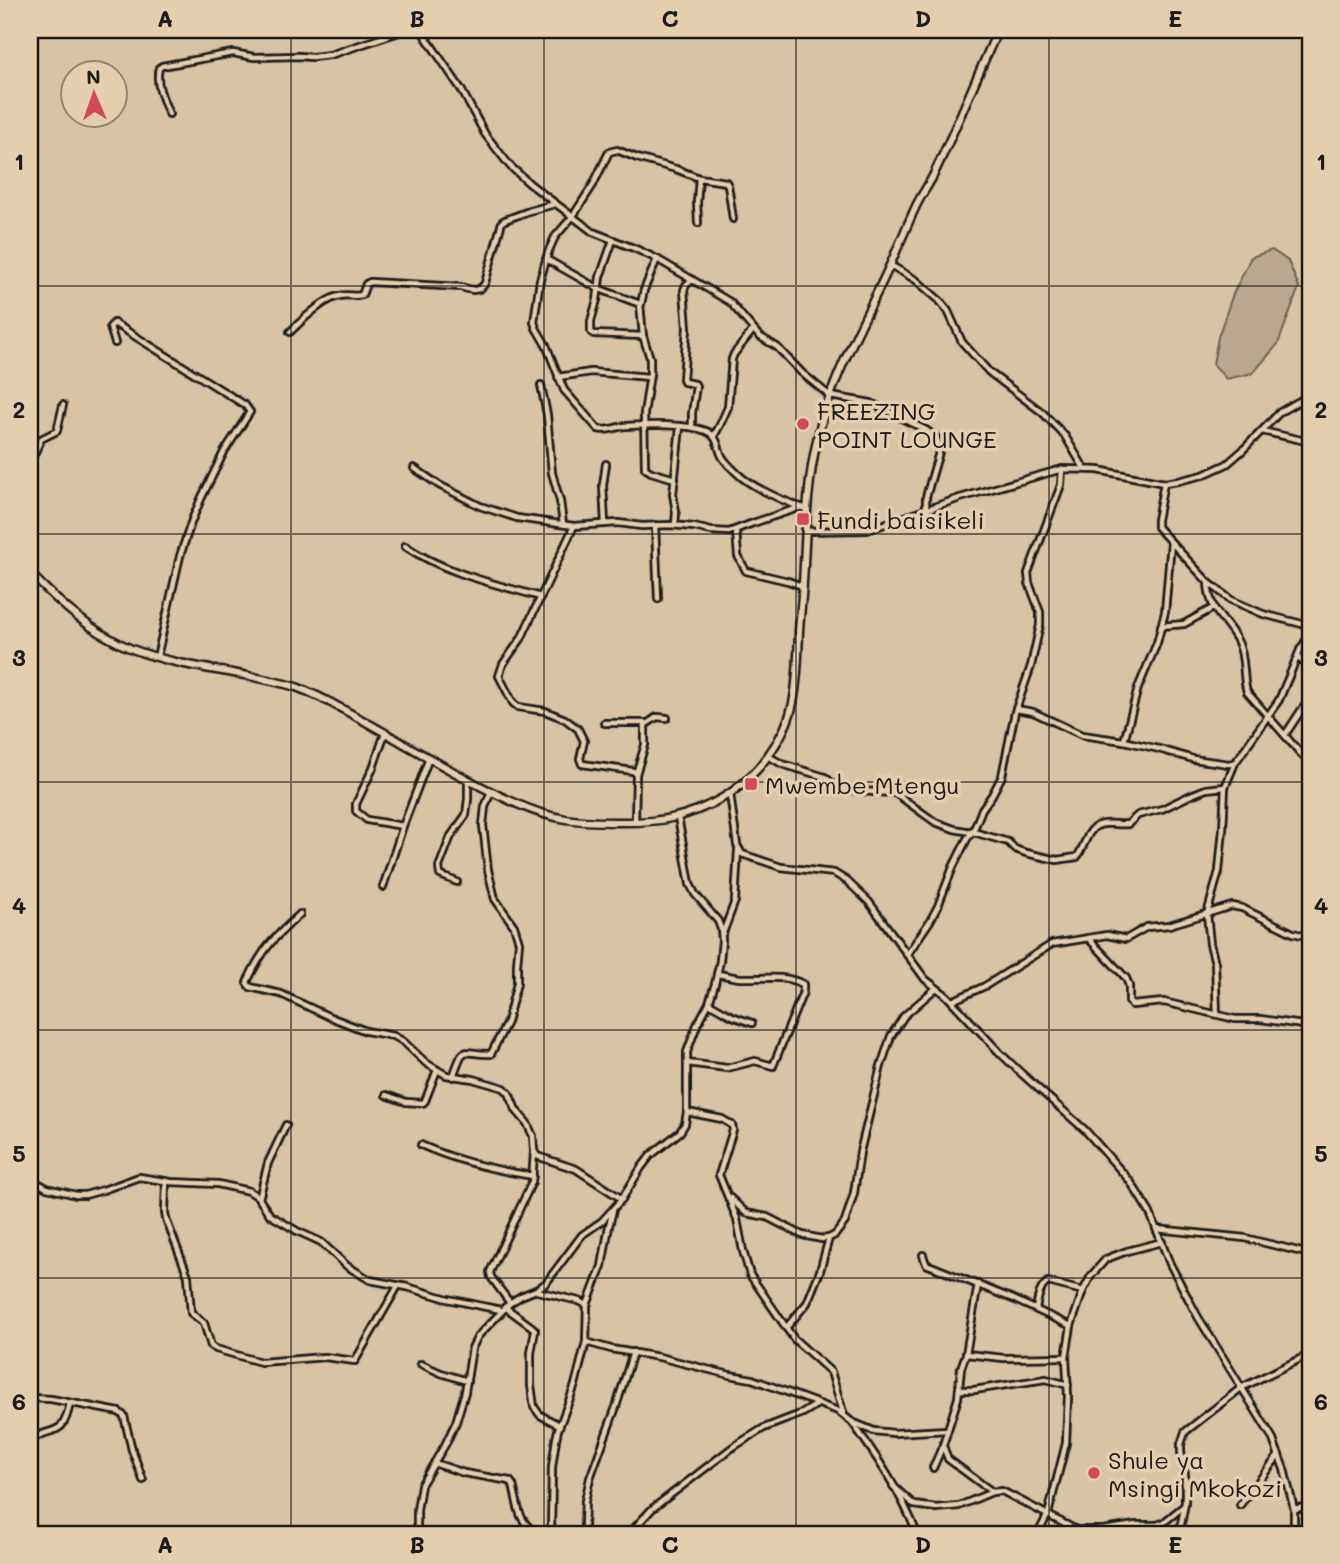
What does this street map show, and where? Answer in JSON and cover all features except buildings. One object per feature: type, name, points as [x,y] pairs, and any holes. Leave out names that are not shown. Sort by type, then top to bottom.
[{"type":"main road","points":[[30,573],[52,596],[98,631],[130,648],[157,657],[296,687],[333,704],[491,792],[540,813],[561,818],[655,821],[701,810],[730,794],[755,773],[768,756],[793,706],[803,587],[803,508],[830,396],[998,30]]},
{"type":"street","points":[[169,114],[158,85],[157,74],[162,66],[233,53],[254,57],[330,55],[405,30]]},
{"type":"street","points":[[421,30],[461,89],[485,134],[510,166],[530,184],[593,232],[636,248],[730,302],[759,336],[777,347],[802,373],[830,396],[871,403],[936,437],[939,452],[926,497],[926,509]]},
{"type":"street","points":[[733,219],[728,183],[699,178],[613,150],[573,216],[555,237],[546,259],[536,301],[534,325],[547,345],[564,390],[601,430],[644,426],[692,427],[707,432],[714,436],[723,457],[740,476],[803,508]]},
{"type":"street","points":[[698,223],[699,178]]},
{"type":"street","points":[[290,332],[305,317],[337,296],[360,296],[370,282],[461,287],[472,290],[481,288],[485,284],[502,222],[556,204]]},
{"type":"street","points":[[613,240],[597,288],[591,332],[643,336]]},
{"type":"street","points":[[546,259],[597,288],[641,306]]},
{"type":"street","points":[[657,259],[644,290],[641,306],[643,336],[650,358],[644,407],[645,468],[675,479]]},
{"type":"street","points":[[890,265],[916,280],[939,300],[948,311],[962,342],[989,372],[1044,413],[1065,436],[1085,469]]},
{"type":"street","points":[[692,280],[684,290],[687,328],[683,379],[684,382],[694,383],[696,386],[692,427]]},
{"type":"street","points":[[115,343],[110,327],[114,323],[245,405],[250,412],[224,452],[192,520],[180,556],[157,657]]},
{"type":"street","points":[[714,436],[728,407],[732,359],[753,330]]},
{"type":"street","points":[[558,377],[591,372],[649,377]]},
{"type":"street","points":[[541,386],[547,415],[552,474],[563,524]]},
{"type":"street","points":[[805,530],[867,530],[998,486],[1062,469],[1085,469],[1164,483],[1203,475],[1222,467],[1242,451],[1280,412],[1310,395]]},
{"type":"street","points":[[30,463],[41,439],[57,431],[63,405]]},
{"type":"street","points":[[675,525],[673,494],[680,427]]},
{"type":"street","points":[[1261,431],[1310,442]]},
{"type":"street","points":[[605,524],[603,485],[606,464]]},
{"type":"street","points":[[414,468],[439,485],[480,506],[517,518],[574,526],[618,523],[642,526],[675,525],[718,532],[736,531],[803,508]]},
{"type":"street","points":[[907,955],[938,906],[953,867],[1002,776],[1016,709],[1031,666],[1041,616],[1027,576],[1061,485],[1062,469]]},
{"type":"street","points":[[1164,483],[1157,527],[1208,582],[1222,595],[1244,606],[1263,614],[1310,626]]},
{"type":"street","points":[[655,525],[659,599]]},
{"type":"street","points":[[574,526],[521,639],[500,669],[499,676],[513,703],[518,707],[545,711],[570,722],[584,739],[580,759],[582,764],[631,770],[636,774]]},
{"type":"street","points":[[736,531],[738,556],[746,571],[803,587]]},
{"type":"street","points":[[1124,741],[1138,688],[1157,643],[1166,605],[1171,542]]},
{"type":"street","points":[[405,546],[422,558],[448,569],[541,597]]},
{"type":"street","points":[[1208,582],[1213,608],[1238,642],[1244,663],[1246,689],[1268,717],[1310,761]]},
{"type":"street","points":[[1161,626],[1184,624],[1213,608]]},
{"type":"street","points":[[1217,1014],[1215,963],[1207,914],[1219,872],[1225,787],[1235,763],[1279,700],[1300,650],[1310,634]]},
{"type":"street","points":[[1297,658],[1310,667]]},
{"type":"street","points":[[1285,735],[1310,698]]},
{"type":"street","points":[[1016,709],[1033,712],[1082,735],[1124,741],[1193,760],[1235,763]]},
{"type":"street","points":[[604,723],[646,723],[657,717],[667,718]]},
{"type":"street","points":[[635,822],[636,774],[645,745],[646,723]]},
{"type":"street","points":[[384,733],[373,768],[356,804],[356,811],[367,820],[403,825]]},
{"type":"street","points":[[768,756],[782,764],[825,777],[836,787],[895,793],[935,822],[1007,842],[1026,853],[1057,860],[1077,857],[1090,831],[1096,826],[1128,824],[1138,815],[1165,808],[1206,789],[1225,787]]},
{"type":"street","points":[[383,887],[429,758]]},
{"type":"street","points":[[457,882],[440,875],[439,869],[452,836],[466,815],[468,780]]},
{"type":"street","points":[[453,1077],[465,1052],[491,1054],[507,1022],[517,983],[519,938],[495,899],[488,870],[483,825],[485,807],[491,792]]},
{"type":"street","points":[[417,1534],[421,1485],[456,1422],[474,1343],[506,1307],[521,1296],[537,1290],[548,1280],[582,1235],[602,1221],[622,1199],[651,1154],[680,1132],[685,1124],[690,1044],[709,1003],[720,961],[723,934],[735,901],[738,849],[730,794]]},
{"type":"street","points":[[678,817],[691,884],[695,894],[718,921],[723,934]]},
{"type":"street","points":[[738,849],[744,855],[781,867],[834,873],[842,877],[869,902],[925,979],[952,1001],[1000,1053],[1069,1114],[1102,1148],[1137,1191],[1150,1213],[1170,1264],[1197,1316],[1272,1437],[1294,1509],[1294,1534]]},
{"type":"street","points":[[952,1001],[985,986],[1046,947],[1060,942],[1109,935],[1128,938],[1147,927],[1169,925],[1238,906],[1287,931],[1310,937]]},
{"type":"street","points":[[300,914],[270,942],[258,959],[248,985],[281,994],[366,1031],[394,1036],[426,1063],[453,1077],[500,1086],[507,1090],[516,1110],[529,1127],[533,1136],[533,1176],[491,1269],[491,1277],[506,1307]]},
{"type":"street","points":[[1087,938],[1126,978],[1130,1004],[1164,1002],[1236,1019],[1260,1019],[1310,1026]]},
{"type":"street","points":[[687,1063],[727,1068],[755,1061],[772,1066],[803,992],[803,984],[787,978],[741,978],[717,974]]},
{"type":"street","points":[[729,1197],[748,1214],[767,1217],[802,1235],[829,1238],[835,1235],[845,1222],[854,1193],[860,1152],[891,1036],[904,1016],[936,988]]},
{"type":"street","points":[[709,1003],[752,1024]]},
{"type":"street","points":[[386,1095],[406,1102],[423,1103],[437,1070]]},
{"type":"street","points":[[687,1112],[722,1119],[732,1125],[733,1130],[719,1173],[739,1224],[750,1275],[798,1343],[831,1372],[844,1415]]},
{"type":"street","points":[[259,1200],[268,1163],[286,1125]]},
{"type":"street","points":[[421,1145],[459,1160],[533,1176]]},
{"type":"street","points":[[534,1151],[541,1159],[584,1173],[622,1199]]},
{"type":"street","points":[[30,1179],[47,1188],[76,1195],[103,1190],[139,1177],[218,1184],[249,1191],[254,1193],[270,1215],[321,1242],[347,1266],[370,1280],[448,1299],[506,1307],[533,1326],[535,1331],[531,1353],[531,1385],[534,1407],[540,1415],[559,1425]]},
{"type":"street","points":[[166,1181],[166,1219],[188,1276],[191,1313],[203,1321],[209,1342],[216,1349],[261,1362],[324,1357],[355,1361],[398,1286]]},
{"type":"street","points":[[551,1534],[552,1467],[559,1425],[575,1385],[586,1342],[587,1305],[603,1262],[613,1210]]},
{"type":"street","points":[[1156,1229],[1245,1238],[1310,1254]]},
{"type":"street","points":[[786,1328],[807,1303],[829,1238]]},
{"type":"street","points":[[1038,1534],[1048,1514],[1066,1443],[1066,1357],[1071,1326],[1083,1291],[1091,1276],[1106,1259],[1162,1242]]},
{"type":"street","points":[[923,1255],[925,1263],[1071,1326]]},
{"type":"street","points":[[1036,1309],[1041,1290],[1048,1282],[1083,1291]]},
{"type":"street","points":[[933,1468],[959,1390],[978,1284]]},
{"type":"street","points":[[537,1290],[587,1305]]},
{"type":"street","points":[[586,1342],[752,1379],[838,1411],[852,1422],[881,1464],[917,1534]]},
{"type":"street","points":[[584,1527],[590,1478],[616,1407],[632,1352]]},
{"type":"street","points":[[966,1354],[1004,1358],[1066,1357]]},
{"type":"street","points":[[1176,1534],[1185,1505],[1185,1475],[1181,1452],[1183,1437],[1189,1428],[1241,1388],[1308,1356]]},
{"type":"street","points":[[421,1364],[467,1381]]},
{"type":"street","points":[[959,1390],[1046,1379],[1068,1385]]},
{"type":"street","points":[[30,1398],[51,1399],[119,1412],[124,1416],[143,1480]]},
{"type":"street","points":[[30,1440],[61,1427],[69,1403]]},
{"type":"street","points":[[629,1534],[652,1509],[746,1437],[803,1413],[817,1404]]},
{"type":"street","points":[[852,1422],[882,1432],[947,1430]]},
{"type":"street","points":[[943,1444],[948,1459],[992,1492]]},
{"type":"street","points":[[1240,1505],[1279,1454]]},
{"type":"street","points":[[434,1463],[464,1473],[510,1481],[520,1516],[537,1534]]},
{"type":"street","points":[[893,1486],[914,1505],[936,1508],[959,1506],[992,1492],[1002,1491],[1084,1534]]},
{"type":"street","points":[[1076,1530],[1157,1525],[1185,1505]]},
{"type":"street","points":[[1294,1509],[1310,1506]]},
{"type":"shaded area","points":[[1272,250],[1288,261],[1299,287],[1278,344],[1253,373],[1226,379],[1213,364],[1218,337],[1233,294],[1251,257]]},
{"type":"place","name":"FREEZING POINT LOUNGE","points":[[803,424]]},
{"type":"place","name":"Fundi baisikeli","points":[[803,519]]},
{"type":"place","name":"Mwembe Mtengu","points":[[751,784]]},
{"type":"place","name":"Shule ya Msingi Mkokozi","points":[[1094,1473]]}]
